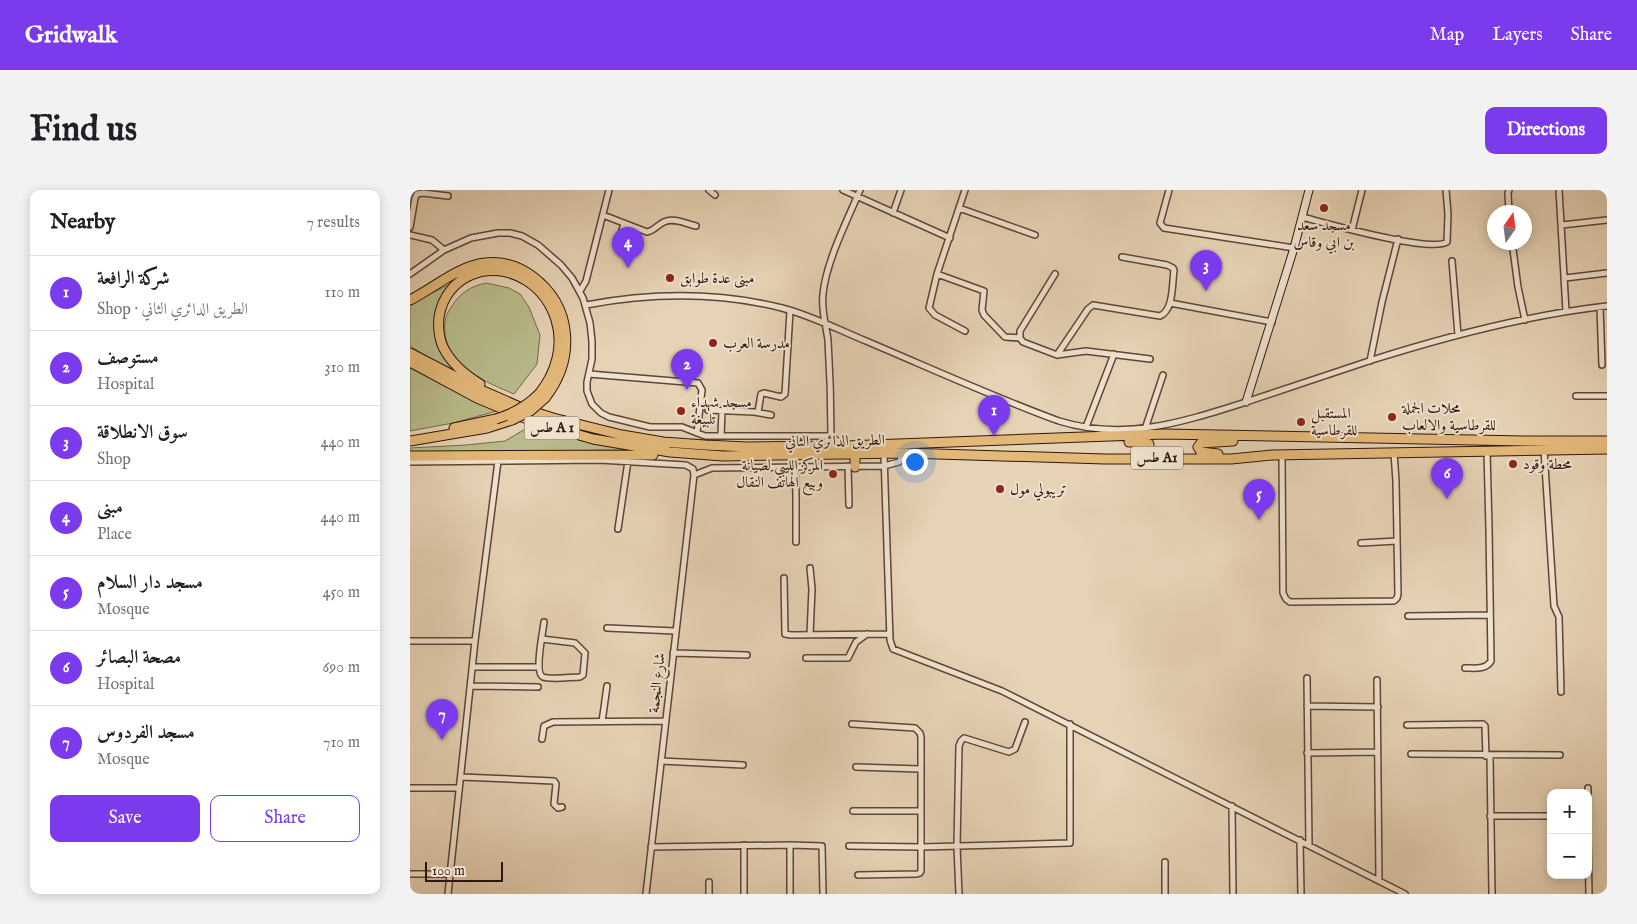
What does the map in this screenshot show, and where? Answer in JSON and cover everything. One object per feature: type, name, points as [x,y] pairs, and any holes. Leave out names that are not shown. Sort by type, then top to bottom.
[{"type":"highway","points":[[410,300],[462,270],[480,264],[500,263],[524,271],[546,289],[559,308],[564,322],[566,337],[566,352],[560,373],[553,386],[530,411],[512,420],[487,428],[410,441]]},
{"type":"highway","points":[[410,435],[496,419],[522,408],[542,396],[551,377],[558,357],[558,329],[551,309],[540,292],[525,279],[513,273],[500,270],[481,271],[459,282],[446,297],[441,308],[439,321],[440,340],[450,358],[465,374],[508,402]]},
{"type":"highway","name":"الطريق الدائري الثاني","points":[[410,353],[465,382],[522,408],[570,423],[643,439],[705,446],[845,446],[1181,434],[1475,441],[1607,440]]},
{"type":"highway","name":"الطريق الدائري الثاني","points":[[410,362],[496,406],[554,428],[620,445],[706,455],[905,454],[1047,458],[1232,459],[1277,455],[1607,449]]},
{"type":"highway","points":[[768,436],[768,446]]},
{"type":"highway","points":[[1047,458],[1072,454],[1146,453],[1150,448],[1149,444],[1144,442],[1069,442],[1050,439]]},
{"type":"highway","points":[[1277,455],[1202,452],[1198,450],[1198,447],[1201,444],[1231,441],[1416,443],[1475,441]]},
{"type":"highway","points":[[852,466],[855,454]]},
{"type":"highway","points":[[410,456],[706,455]]},
{"type":"street","points":[[580,291],[586,282],[609,190]]},
{"type":"street","points":[[709,190],[715,196]]},
{"type":"street","points":[[844,190],[950,238]]},
{"type":"street","points":[[820,446],[828,441],[831,436],[830,370],[826,325],[822,306],[824,286],[860,190]]},
{"type":"street","points":[[893,213],[901,190]]},
{"type":"street","points":[[965,190],[937,274],[929,308],[935,315],[965,331]]},
{"type":"street","points":[[1169,190],[1160,222],[1164,228],[1294,248]]},
{"type":"street","points":[[1352,230],[1362,190]]},
{"type":"street","points":[[1302,218],[1352,230],[1440,245],[1447,242],[1448,214],[1446,190]]},
{"type":"street","points":[[1509,190],[1509,205]]},
{"type":"street","points":[[1559,190],[1566,311]]},
{"type":"street","points":[[1246,402],[1294,248],[1308,192]]},
{"type":"street","points":[[410,228],[415,198],[418,194],[448,196]]},
{"type":"street","points":[[959,208],[1035,235]]},
{"type":"street","points":[[603,215],[647,232],[652,231],[663,222],[669,220],[696,226]]},
{"type":"street","points":[[1562,225],[1607,220]]},
{"type":"street","points":[[622,252],[620,240],[624,224]]},
{"type":"street","points":[[410,274],[444,250],[464,240],[485,234],[504,233],[522,236],[555,259],[568,272],[580,291],[586,305],[592,341],[587,387],[588,396],[592,404],[601,413],[609,417],[650,427],[682,427],[706,436],[831,436],[845,446]]},
{"type":"street","points":[[410,235],[432,240],[444,250]]},
{"type":"street","points":[[1370,361],[1382,302],[1398,239]]},
{"type":"street","points":[[1513,250],[1525,320]]},
{"type":"street","points":[[1057,355],[1093,305],[1160,316],[1166,313],[1170,303],[1174,270],[1171,266],[1122,257]]},
{"type":"street","points":[[1452,262],[1458,335]]},
{"type":"street","points":[[1565,278],[1607,272]]},
{"type":"street","points":[[937,274],[984,291],[982,310],[984,315],[1005,337],[1020,338]]},
{"type":"street","points":[[1055,274],[1020,331],[1020,338],[1023,342],[1057,355],[1080,351],[1150,359]]},
{"type":"street","points":[[586,305],[639,298],[686,296],[732,300],[790,311],[1032,411],[1072,425],[1125,430],[1145,429],[1192,419],[1370,361],[1458,335],[1566,311],[1607,306]]},
{"type":"street","points":[[1170,303],[1272,322]]},
{"type":"street","points":[[1600,307],[1602,365]]},
{"type":"street","points":[[758,412],[762,393],[780,397],[785,394],[790,311]]},
{"type":"street","points":[[1086,427],[1114,354]]},
{"type":"street","points":[[589,374],[698,383],[702,390],[697,434]]},
{"type":"street","points":[[1145,429],[1163,375]]},
{"type":"street","points":[[1576,396],[1607,396]]},
{"type":"street","points":[[708,410],[758,412],[771,415]]},
{"type":"street","points":[[721,436],[722,411]]},
{"type":"street","points":[[1465,668],[1485,667],[1491,661],[1487,450]]},
{"type":"street","points":[[1544,450],[1554,606],[1559,617],[1561,692]]},
{"type":"street","points":[[1277,455],[1283,593],[1286,599],[1290,602],[1394,601],[1398,594],[1394,453]]},
{"type":"street","points":[[884,454],[890,634],[893,648],[1002,691],[1405,894]]},
{"type":"street","points":[[410,462],[628,461],[686,465],[692,467],[694,475],[712,468],[884,466],[899,462],[905,454]]},
{"type":"street","points":[[448,894],[472,666],[498,461]]},
{"type":"street","points":[[618,529],[628,461]]},
{"type":"street","points":[[849,505],[852,466]]},
{"type":"street","points":[[794,467],[796,542]]},
{"type":"street","name":"شارع النجمة","points":[[646,894],[694,475]]},
{"type":"street","points":[[1361,543],[1397,541]]},
{"type":"street","points":[[810,568],[812,589],[810,635]]},
{"type":"street","points":[[784,578],[784,633],[791,635],[890,634]]},
{"type":"street","points":[[1408,616],[1490,615]]},
{"type":"street","points":[[542,638],[575,643],[585,653],[584,673],[580,677],[548,678],[539,674],[539,667],[542,638],[544,622]]},
{"type":"street","points":[[607,628],[675,630]]},
{"type":"street","points":[[806,658],[848,658],[856,642],[867,634]]},
{"type":"street","points":[[410,641],[475,641]]},
{"type":"street","points":[[673,653],[747,655]]},
{"type":"street","points":[[472,666],[539,667]]},
{"type":"street","points":[[1307,678],[1308,844]]},
{"type":"street","points":[[1377,680],[1379,881]]},
{"type":"street","points":[[470,686],[538,687]]},
{"type":"street","points":[[602,722],[607,686]]},
{"type":"street","points":[[1307,706],[1378,707]]},
{"type":"street","points":[[542,739],[544,726],[549,723],[666,721]]},
{"type":"street","points":[[958,894],[957,846],[960,741],[964,738],[971,739],[1006,751],[1012,751],[1015,749],[1025,722]]},
{"type":"street","points":[[852,724],[915,728],[920,733],[920,873],[858,875]]},
{"type":"street","points":[[849,846],[920,847],[1070,843],[1070,724]]},
{"type":"street","points":[[1407,725],[1483,724],[1485,726],[1488,756],[1492,894]]},
{"type":"street","points":[[1308,753],[1378,752]]},
{"type":"street","points":[[1411,754],[1560,755]]},
{"type":"street","points":[[661,761],[743,765]]},
{"type":"street","points":[[856,767],[920,769]]},
{"type":"street","points":[[460,778],[554,781],[556,784],[554,804],[558,808],[562,807]]},
{"type":"street","points":[[410,788],[459,788]]},
{"type":"street","points":[[1232,806],[1233,894]]},
{"type":"street","points":[[853,811],[920,811]]},
{"type":"street","points":[[1490,816],[1547,816]]},
{"type":"street","points":[[1300,840],[1301,894]]},
{"type":"street","points":[[790,845],[790,894]]},
{"type":"street","points":[[744,846],[744,894]]},
{"type":"street","points":[[651,847],[822,846],[823,894]]},
{"type":"street","points":[[1165,862],[1165,894]]},
{"type":"street","points":[[410,874],[450,874]]},
{"type":"street","points":[[1589,879],[1589,894]]},
{"type":"street","points":[[709,882],[709,894]]},
{"type":"green space","points":[[452,283],[445,291],[439,343],[466,377],[410,346],[410,304]]},
{"type":"green space","points":[[486,283],[509,288],[520,294],[529,307],[540,335],[537,364],[514,394],[471,373],[454,356],[448,346],[445,322],[446,316],[455,301],[466,291]]},
{"type":"green space","points":[[410,368],[497,411],[453,423],[410,431]]},
{"type":"green space","points":[[532,425],[625,450],[410,452],[410,448],[505,441]]},
{"type":"place","name":"مسجد سعد بن ابي وقاس","points":[[1324,208]]},
{"type":"place","name":"مبنى","points":[[628,268]]},
{"type":"place","name":"مبنى عدة طوابق","points":[[670,278]]},
{"type":"place","name":"سوق الانطلاقة","points":[[1206,291]]},
{"type":"place","name":"مدرسة العرب","points":[[713,343]]},
{"type":"place","name":"مستوصف","points":[[687,390]]},
{"type":"place","name":"مسجد شهداء تلبيغة","points":[[681,411]]},
{"type":"place","name":"محلات الجملة للقرطاسية والالعاب","points":[[1392,417]]},
{"type":"place","name":"المستقبل للقرطاسية","points":[[1301,422]]},
{"type":"place","name":"شركة الرافعة","points":[[994,436]]},
{"type":"place","name":"محطة وقود","points":[[1513,464]]},
{"type":"place","name":"المركز الليبي لصيانة وبيع الهاتف النقال","points":[[833,474]]},
{"type":"place","name":"تريبولي مول","points":[[1000,489]]},
{"type":"place","name":"مصحة البصائر","points":[[1447,499]]},
{"type":"place","name":"مسجد دار السلام","points":[[1259,520]]},
{"type":"place","name":"مسجد الفردوس","points":[[442,740]]}]
